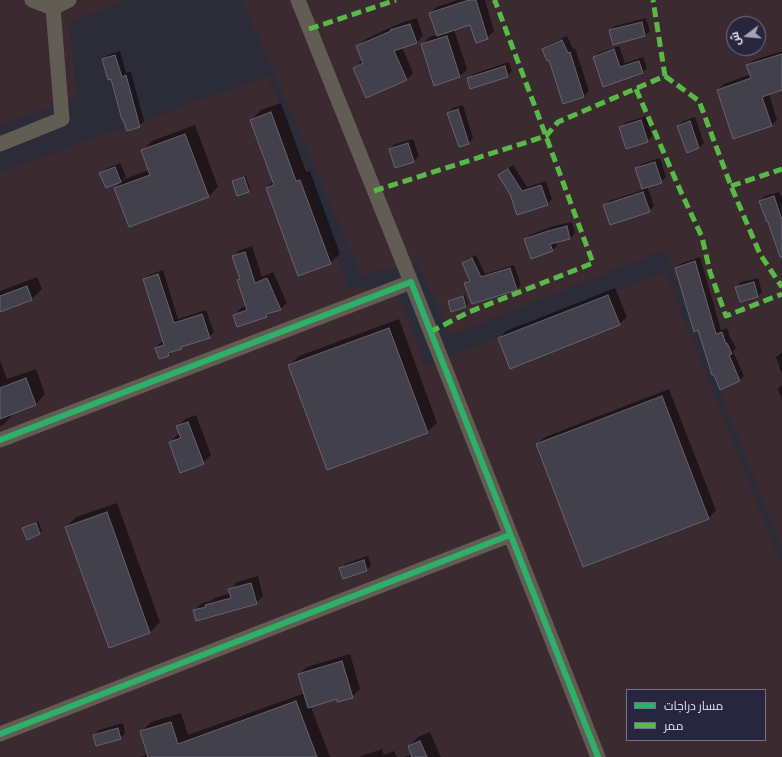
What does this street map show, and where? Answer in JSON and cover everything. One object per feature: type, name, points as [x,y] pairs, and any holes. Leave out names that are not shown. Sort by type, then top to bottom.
[{"type":"street","points":[[32,0],[52,8],[69,0]]},
{"type":"street","points":[[298,0],[598,757]]},
{"type":"street","points":[[0,144],[62,119],[52,8]]},
{"type":"street","points":[[0,440],[411,282]]},
{"type":"street","points":[[0,734],[510,534]]},
{"type":"shaded area","points":[[0,0],[125,0],[69,23],[77,97],[0,125]]},
{"type":"shaded area","points":[[242,0],[782,0],[782,549],[664,250],[451,335],[417,263],[361,275]]},
{"type":"shaded area","points":[[268,76],[348,288],[396,288],[425,366],[665,272],[780,561],[782,560],[782,757],[0,757],[0,172]]},
{"type":"building","points":[[469,0],[476,0],[488,39],[476,43],[470,25],[437,36],[429,13]]},
{"type":"building","points":[[642,22],[645,36],[613,45],[609,30]]},
{"type":"building","points":[[410,24],[417,43],[394,51],[407,80],[366,98],[353,68],[363,63],[356,46],[391,31],[390,30]]},
{"type":"building","points":[[447,36],[460,77],[434,86],[421,44]]},
{"type":"building","points":[[562,40],[568,53],[570,52],[584,97],[563,104],[549,60],[547,61],[542,49]]},
{"type":"building","points":[[614,49],[620,67],[639,61],[643,73],[603,87],[593,57]]},
{"type":"building","points":[[782,54],[782,90],[762,97],[772,126],[733,139],[717,90],[751,78],[746,65]]},
{"type":"building","points":[[115,55],[122,77],[126,75],[140,127],[127,131],[122,120],[111,79],[108,80],[102,59]]},
{"type":"building","points":[[505,66],[508,77],[470,89],[467,78]]},
{"type":"building","points":[[458,109],[469,144],[459,147],[447,113]]},
{"type":"building","points":[[271,112],[296,181],[300,180],[331,264],[298,276],[266,188],[274,185],[250,120]]},
{"type":"building","points":[[641,120],[648,142],[626,149],[619,127]]},
{"type":"building","points":[[690,121],[699,148],[687,153],[677,126]]},
{"type":"building","points":[[185,134],[209,197],[129,227],[114,188],[150,175],[141,150]]},
{"type":"building","points":[[408,143],[414,162],[395,168],[389,149]]},
{"type":"building","points":[[655,162],[662,183],[642,189],[635,168]]},
{"type":"building","points":[[115,167],[121,182],[106,188],[99,173]]},
{"type":"building","points":[[508,169],[522,191],[541,185],[548,205],[517,215],[510,194],[498,175]]},
{"type":"building","points":[[244,177],[249,192],[237,196],[232,181]]},
{"type":"building","points":[[643,192],[650,212],[610,225],[603,205]]},
{"type":"building","points":[[774,196],[782,220],[782,257],[780,257],[759,201]]},
{"type":"building","points":[[567,226],[570,239],[550,244],[553,251],[531,259],[524,239]]},
{"type":"building","points":[[245,252],[255,283],[267,278],[281,310],[266,314],[267,317],[237,327],[233,315],[247,310],[237,280],[240,279],[232,256]]},
{"type":"building","points":[[472,258],[481,277],[510,268],[517,290],[472,304],[464,283],[470,281],[462,263]]},
{"type":"building","points":[[695,261],[716,334],[722,332],[726,344],[727,343],[732,354],[729,355],[740,381],[720,390],[714,375],[712,375],[698,330],[694,332],[675,268]]},
{"type":"building","points":[[158,274],[174,323],[202,314],[210,338],[181,347],[182,349],[168,353],[169,356],[159,359],[155,348],[164,345],[143,279]]},
{"type":"building","points":[[754,282],[758,297],[740,302],[735,287]]},
{"type":"building","points":[[27,286],[32,300],[0,312],[0,296]]},
{"type":"building","points":[[608,295],[620,325],[510,369],[498,338]]},
{"type":"building","points":[[463,296],[466,307],[451,312],[448,301]]},
{"type":"building","points":[[389,328],[428,433],[327,470],[288,365]]},
{"type":"building","points":[[26,378],[36,405],[0,419],[0,388]]},
{"type":"building","points":[[662,396],[709,519],[583,567],[536,444]]},
{"type":"building","points":[[188,422],[204,464],[180,473],[169,442],[181,438],[176,426]]},
{"type":"building","points":[[107,512],[150,633],[109,648],[65,527]]},
{"type":"building","points":[[36,523],[40,534],[27,540],[22,528]]},
{"type":"building","points":[[364,560],[367,571],[343,579],[339,568]]},
{"type":"building","points":[[251,583],[257,604],[196,621],[193,610],[231,598],[228,589]]},
{"type":"building","points":[[342,661],[353,698],[337,702],[337,699],[308,708],[298,674]]},
{"type":"building","points":[[296,701],[317,757],[148,757],[140,731],[171,722],[178,744]]},
{"type":"building","points":[[118,728],[121,739],[96,746],[93,735]]},
{"type":"building","points":[[420,741],[427,757],[412,757],[408,746]]},
{"type":"marked path","points":[[309,29],[396,0]]},
{"type":"marked path","points":[[430,332],[469,312],[593,263],[495,1],[493,0]]},
{"type":"marked path","points":[[374,191],[546,136],[558,122],[665,76],[653,0]]},
{"type":"marked path","points":[[665,76],[699,101],[731,186],[760,254],[782,287]]},
{"type":"marked path","points":[[636,89],[702,237],[710,272],[726,316],[782,294]]},
{"type":"marked path","points":[[731,186],[782,169]]},
{"type":"cycle path","points":[[0,440],[411,282],[598,757]]},
{"type":"cycle path","points":[[0,734],[510,535]]}]
